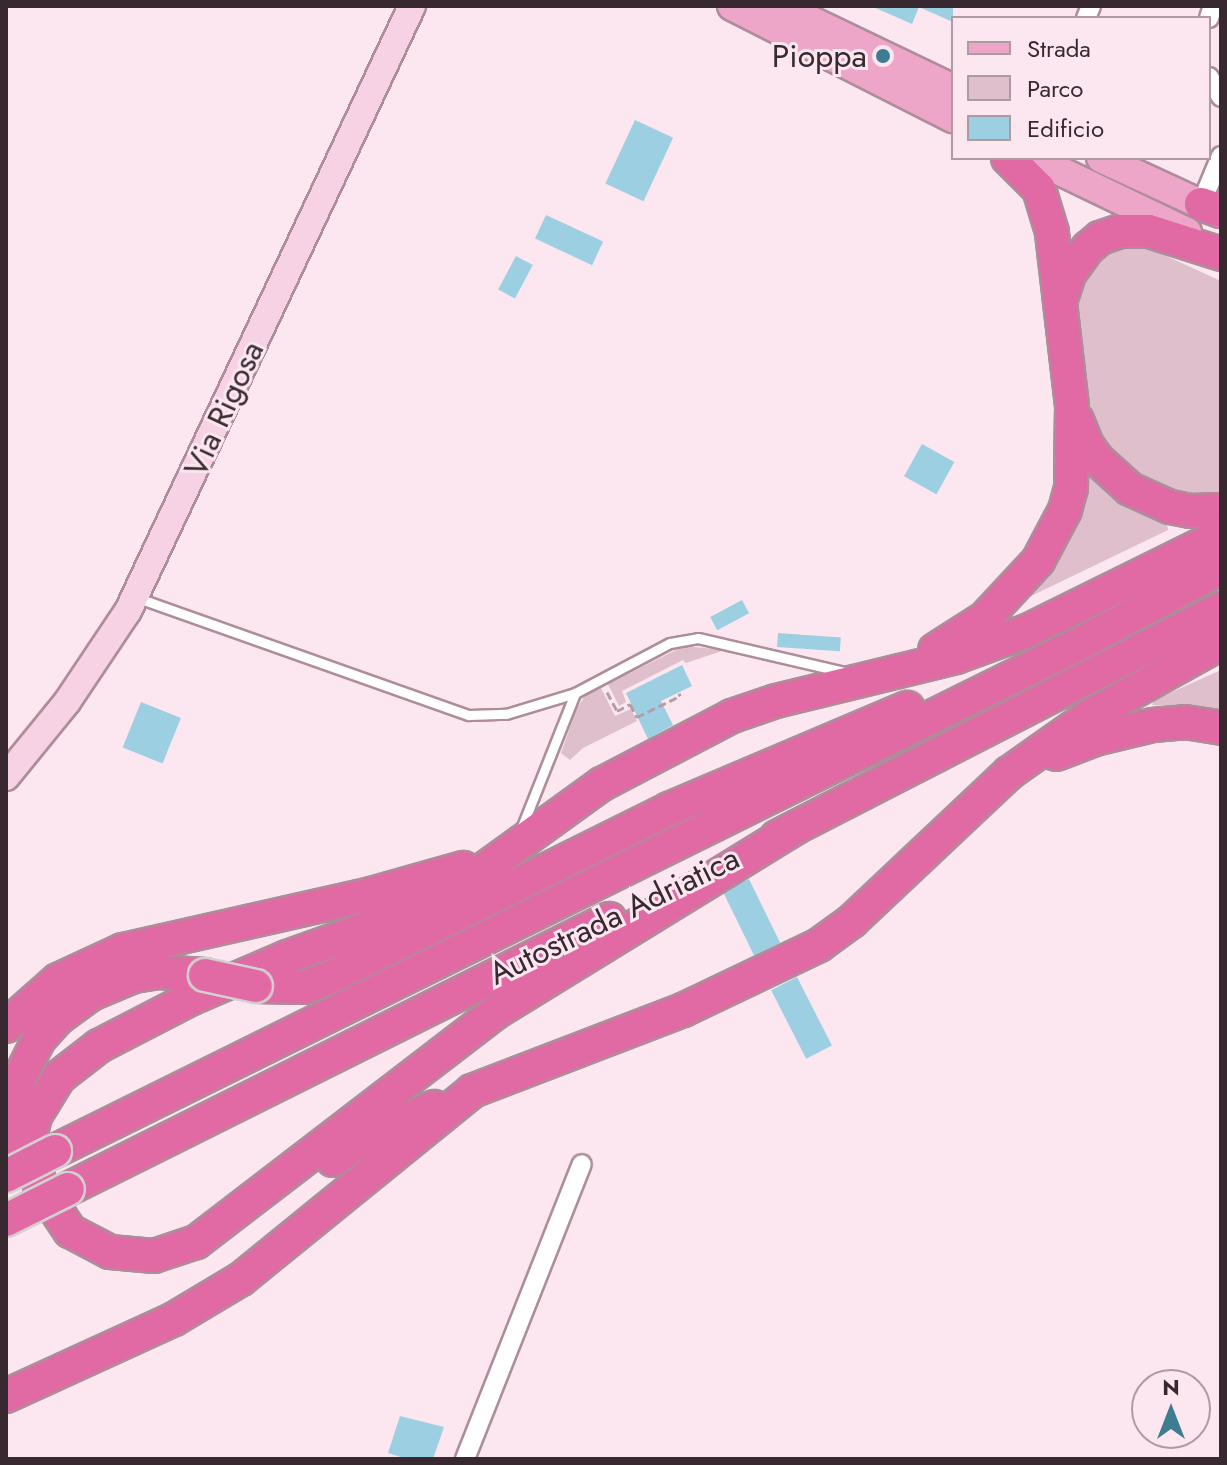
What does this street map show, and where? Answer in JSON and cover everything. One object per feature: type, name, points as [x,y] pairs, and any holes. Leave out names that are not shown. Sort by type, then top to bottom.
[{"type":"highway","points":[[887,675],[947,644],[985,618],[1038,561],[1065,510],[1071,488],[1072,406],[1044,200],[1032,180],[1010,160]]},
{"type":"highway","points":[[1060,303],[1069,274],[1088,248],[1100,238],[1120,231],[1149,231],[1221,251]]},
{"type":"highway","points":[[1072,406],[1087,445],[1113,476],[1130,489],[1170,507],[1191,511],[1221,510]]},
{"type":"highway","points":[[795,828],[496,1012],[196,1242],[154,1256],[134,1256],[88,1243],[70,1231],[40,1186],[30,1138],[45,1096],[74,1061],[192,998],[287,957],[420,909],[465,883],[602,784],[670,745],[732,716],[776,701],[956,657],[1027,631],[1221,535]]},
{"type":"highway","name":"Autostrada Adriatica","points":[[6,1176],[1079,644],[1221,568]]},
{"type":"highway","name":"Autostrada Adriatica","points":[[6,1220],[795,828],[1221,609]]},
{"type":"highway","points":[[1079,644],[860,726],[669,809],[333,976],[305,987],[256,986],[205,975],[158,972],[113,983],[73,1005],[58,1018],[39,1039],[17,1083],[9,1134],[17,1182],[27,1206],[53,1241],[90,1264],[137,1275],[181,1269],[202,1260],[359,1142],[472,1091],[683,1010],[819,945],[852,921],[1009,773],[1088,717],[1221,643]]},
{"type":"highway","points":[[1009,773],[1095,739],[1153,725],[1185,722],[1221,728]]},
{"type":"highway","points":[[6,1026],[58,980],[123,950],[444,876],[514,848]]},
{"type":"highway","points":[[6,1396],[174,1319],[241,1279],[472,1091]]},
{"type":"main road","points":[[732,6],[951,117]]},
{"type":"main road","points":[[780,6],[951,88]]},
{"type":"main road","name":"Via Rigosa","points":[[6,777],[100,657],[135,598],[414,10]]},
{"type":"main road","points":[[1037,160],[1221,251]]},
{"type":"main road","points":[[1105,160],[1214,209]]},
{"type":"street","points":[[1214,209],[1221,156]]},
{"type":"street","points":[[465,1459],[582,1164]]},
{"type":"lane","points":[[135,598],[469,715],[506,714],[575,693],[670,643],[698,638],[841,672],[887,675]]},
{"type":"lane","points":[[514,848],[575,693]]},
{"type":"path","points":[[600,678],[617,711],[630,704],[637,717],[680,696],[679,693]]},
{"type":"green space","points":[[1138,243],[1221,281],[1221,496],[1200,500],[1154,486],[1111,454],[1091,418],[1076,284],[1100,255]]},
{"type":"green space","points":[[1081,465],[1167,523],[1168,530],[1025,599]]},
{"type":"green space","points":[[684,646],[725,650],[686,663],[683,660],[622,691],[626,702],[619,706],[608,684]]},
{"type":"green space","points":[[1221,670],[1221,711],[1152,705],[1154,700]]},
{"type":"green space","points":[[601,688],[615,716],[631,709],[637,721],[583,748],[570,760],[561,753],[577,708],[585,696]]},
{"type":"building","points":[[871,6],[953,6],[951,21],[919,7],[912,24]]},
{"type":"building","points":[[635,120],[673,138],[643,201],[605,183]]},
{"type":"building","points":[[546,215],[603,242],[592,265],[535,239]]},
{"type":"building","points":[[516,256],[533,265],[515,298],[498,290]]},
{"type":"building","points":[[922,444],[954,462],[936,494],[904,476]]},
{"type":"building","points":[[742,600],[749,613],[717,630],[710,617]]},
{"type":"building","points":[[778,633],[841,637],[840,651],[777,647]]},
{"type":"building","points":[[682,665],[692,686],[661,701],[673,725],[648,739],[626,693]]},
{"type":"building","points":[[141,702],[181,718],[163,764],[123,747]]},
{"type":"building","points":[[749,879],[780,943],[754,956],[723,892]]},
{"type":"building","points":[[797,977],[832,1046],[806,1059],[771,990]]},
{"type":"building","points":[[400,1416],[444,1427],[433,1459],[407,1459],[388,1453]]},
{"type":"place","name":"Pioppa","points":[[883,56]]}]
